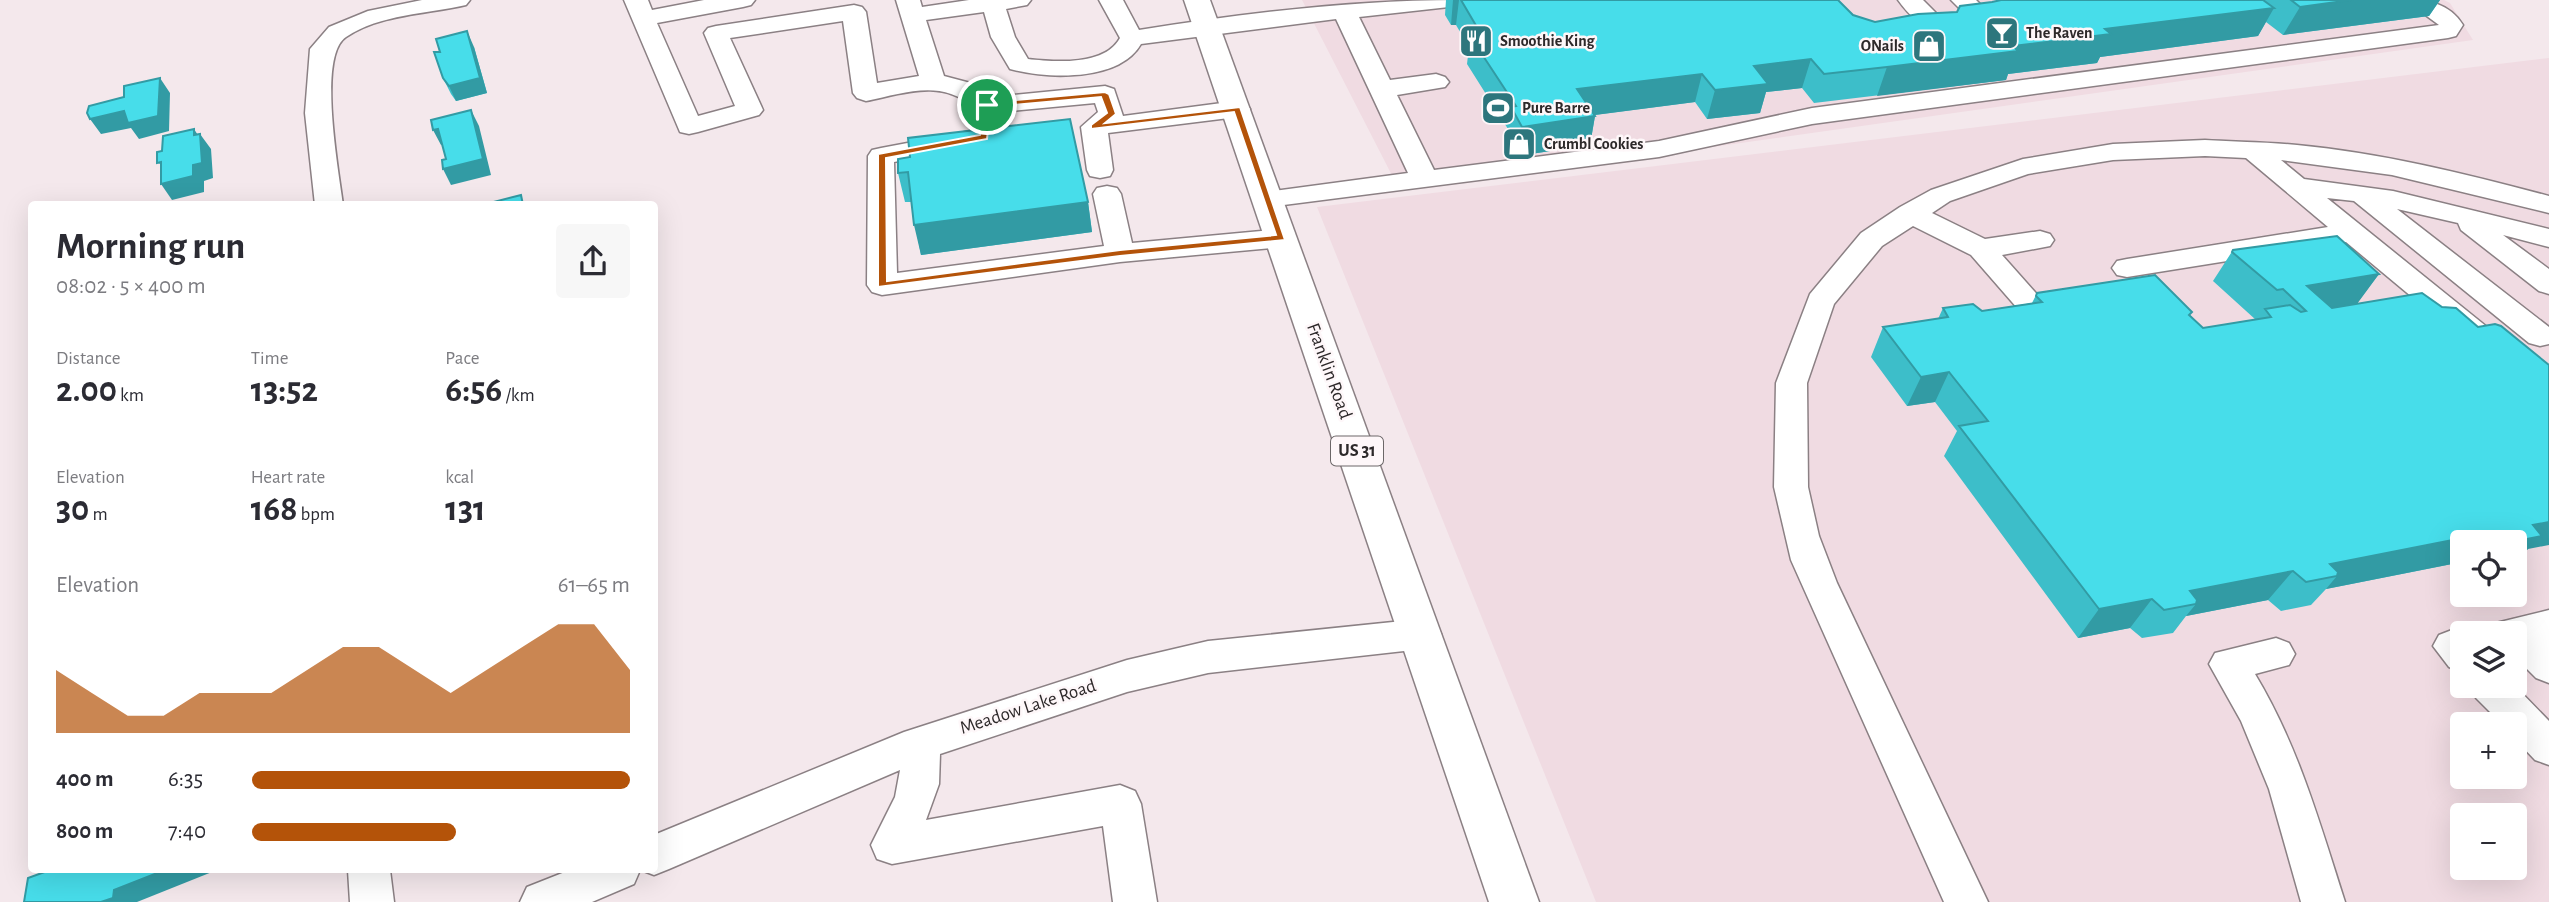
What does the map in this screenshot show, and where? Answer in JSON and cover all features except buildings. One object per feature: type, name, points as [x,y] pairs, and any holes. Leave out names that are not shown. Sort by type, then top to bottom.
[{"type":"main road","name":"Franklin Road","points":[[1203,13],[1514,902]]},
{"type":"street","points":[[329,201],[318,113],[322,49],[337,32],[376,16],[458,0]]},
{"type":"street","points":[[743,0],[640,9],[689,126],[750,110],[716,33],[854,12],[866,93],[933,81],[969,90],[987,105],[1105,94],[1111,114],[1094,127]]},
{"type":"street","points":[[933,81],[910,7],[993,4],[1019,0]]},
{"type":"street","points":[[1111,0],[1132,38]]},
{"type":"street","points":[[993,4],[1003,37],[1019,64],[1034,68],[1077,66],[1116,58],[1127,49],[1132,38],[1203,13],[1344,11],[1448,0]]},
{"type":"street","points":[[1910,0],[1932,21]]},
{"type":"street","points":[[1268,199],[1659,149],[1812,116],[2448,31],[2451,25],[2448,20],[2417,0]]},
{"type":"street","points":[[1908,24],[1932,21],[1972,8],[2006,13]]},
{"type":"street","points":[[1344,11],[1425,179]]},
{"type":"street","points":[[1381,89],[1436,82]]},
{"type":"street","points":[[987,105],[984,137],[881,156],[882,285],[1120,253],[1282,237]]},
{"type":"street","points":[[1094,127],[1237,109]]},
{"type":"street","points":[[1094,127],[1103,182]]},
{"type":"street","points":[[1966,902],[1815,571],[1797,522],[1789,468],[1788,396],[1797,355],[1812,312],[1849,260],[1871,240],[1910,213],[1958,188],[2026,165],[2157,149],[2253,150],[2340,159],[2450,179],[2549,205]]},
{"type":"street","points":[[2253,150],[2548,392]]},
{"type":"street","points":[[2450,179],[2457,213],[2549,284]]},
{"type":"street","points":[[2298,187],[2332,189],[2457,213],[2549,238]]},
{"type":"street","points":[[2492,189],[2493,223]]},
{"type":"street","points":[[2363,195],[2544,335]]},
{"type":"street","points":[[1910,213],[1981,249]]},
{"type":"street","points":[[2127,268],[2353,232]]},
{"type":"street","points":[[2490,344],[2544,335]]},
{"type":"street","name":"Meadow Lake Road","points":[[658,853],[918,744],[1127,676],[1208,657],[1422,634]]},
{"type":"street","points":[[2527,634],[2549,667]]},
{"type":"street","points":[[2276,654],[2228,664],[2258,714],[2289,789],[2323,902]]},
{"type":"street","points":[[2501,698],[2549,748]]},
{"type":"street","points":[[918,744],[922,780],[912,808],[892,845],[1121,804],[1135,902]]},
{"type":"street","points":[[369,873],[372,902]]},
{"type":"street","points":[[542,902],[612,873]]},
{"type":"lane","points":[[1103,182],[1120,253]]},
{"type":"lane","points":[[1981,249],[2040,240]]},
{"type":"lane","points":[[1981,249],[2036,310]]},
{"type":"shaded area","points":[[1302,0],[2444,0],[2450,3],[2473,40],[1400,191]]},
{"type":"shaded area","points":[[2549,58],[2549,902],[1596,902],[1317,207]]},
{"type":"place","name":"The Raven","points":[[2002,33]]},
{"type":"place","name":"Smoothie King","points":[[1476,41]]},
{"type":"place","name":"ONails","points":[[1929,46]]},
{"type":"place","name":"Pure Barre","points":[[1498,108]]},
{"type":"place","name":"Crumbl Cookies","points":[[1519,144]]},
{"type":"route","points":[[1105,94],[1111,114],[1094,127],[1237,109],[1282,237],[1120,253],[882,285],[881,156],[984,137],[987,105],[1105,94]]}]
